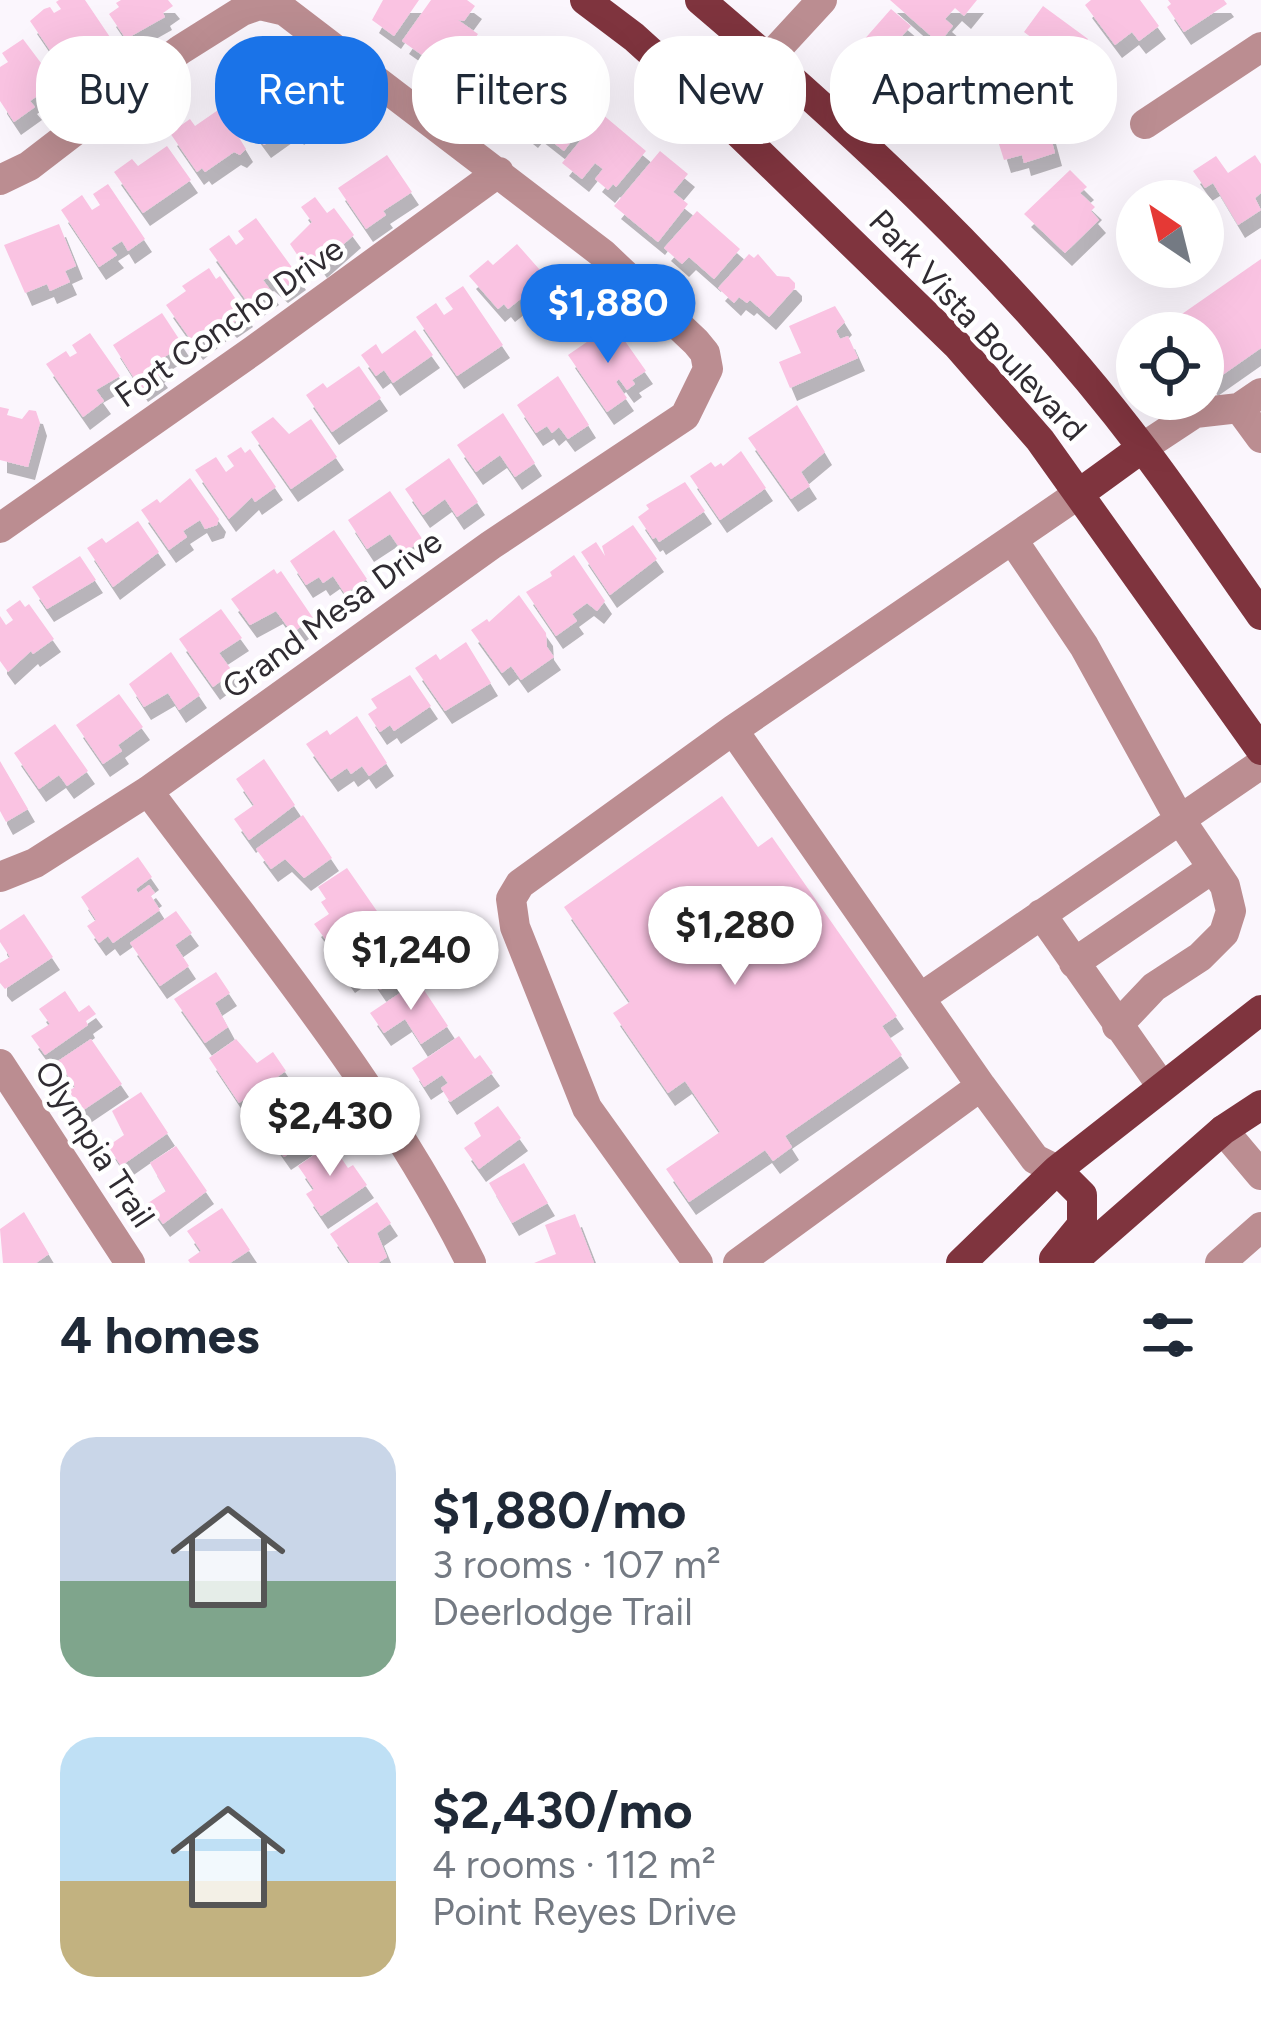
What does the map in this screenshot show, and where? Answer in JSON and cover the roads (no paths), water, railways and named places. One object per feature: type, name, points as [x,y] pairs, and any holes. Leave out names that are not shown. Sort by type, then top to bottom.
[{"type":"main road","name":"Park Vista Boulevard","points":[[585,0],[634,38]]},
{"type":"main road","name":"Park Vista Boulevard","points":[[700,0],[743,36]]},
{"type":"main road","name":"Park Vista Boulevard","points":[[806,92],[897,176],[1013,296],[1142,448],[1261,615]]},
{"type":"main road","name":"Park Vista Boulevard","points":[[750,144],[957,345],[1040,440],[1261,750]]},
{"type":"main road","points":[[1080,494],[1142,448]]},
{"type":"main road","points":[[961,1263],[1057,1170],[1261,1010]]},
{"type":"main road","points":[[1071,1263],[1223,1130],[1258,1107]]},
{"type":"main road","points":[[1050,1263],[1082,1225],[1082,1195],[1057,1170]]},
{"type":"street","points":[[789,36],[823,0]]},
{"type":"street","points":[[0,180],[29,166],[180,50],[259,5],[285,11],[499,172]]},
{"type":"street","points":[[1144,124],[1261,47]]},
{"type":"street","name":"Grand Mesa Drive","points":[[0,877],[34,863],[148,791],[491,545],[685,416],[708,369],[697,341],[603,254],[499,172]]},
{"type":"street","name":"Fort Concho Drive","points":[[0,528],[499,172]]},
{"type":"street","points":[[1142,448],[1195,413],[1250,400],[1261,438]]},
{"type":"street","points":[[698,1263],[587,1108],[515,927],[511,899],[520,884],[733,730],[1080,494]]},
{"type":"street","points":[[1014,542],[1084,646],[1179,818],[1225,886],[1232,911],[1224,933],[1200,957],[1154,987],[1117,1026]]},
{"type":"street","points":[[733,730],[981,1086],[1035,1159],[1057,1170]]},
{"type":"street","points":[[920,998],[1261,764]]},
{"type":"street","points":[[148,791],[364,1081],[436,1192],[471,1263]]},
{"type":"street","points":[[1074,963],[1213,868]]},
{"type":"street","points":[[1041,914],[1162,1084]]},
{"type":"street","name":"Olympia Trail","points":[[0,1064],[130,1263]]},
{"type":"street","points":[[738,1263],[981,1086]]},
{"type":"street","points":[[1223,1130],[1261,1175]]},
{"type":"street","points":[[1220,1263],[1261,1228]]}]
